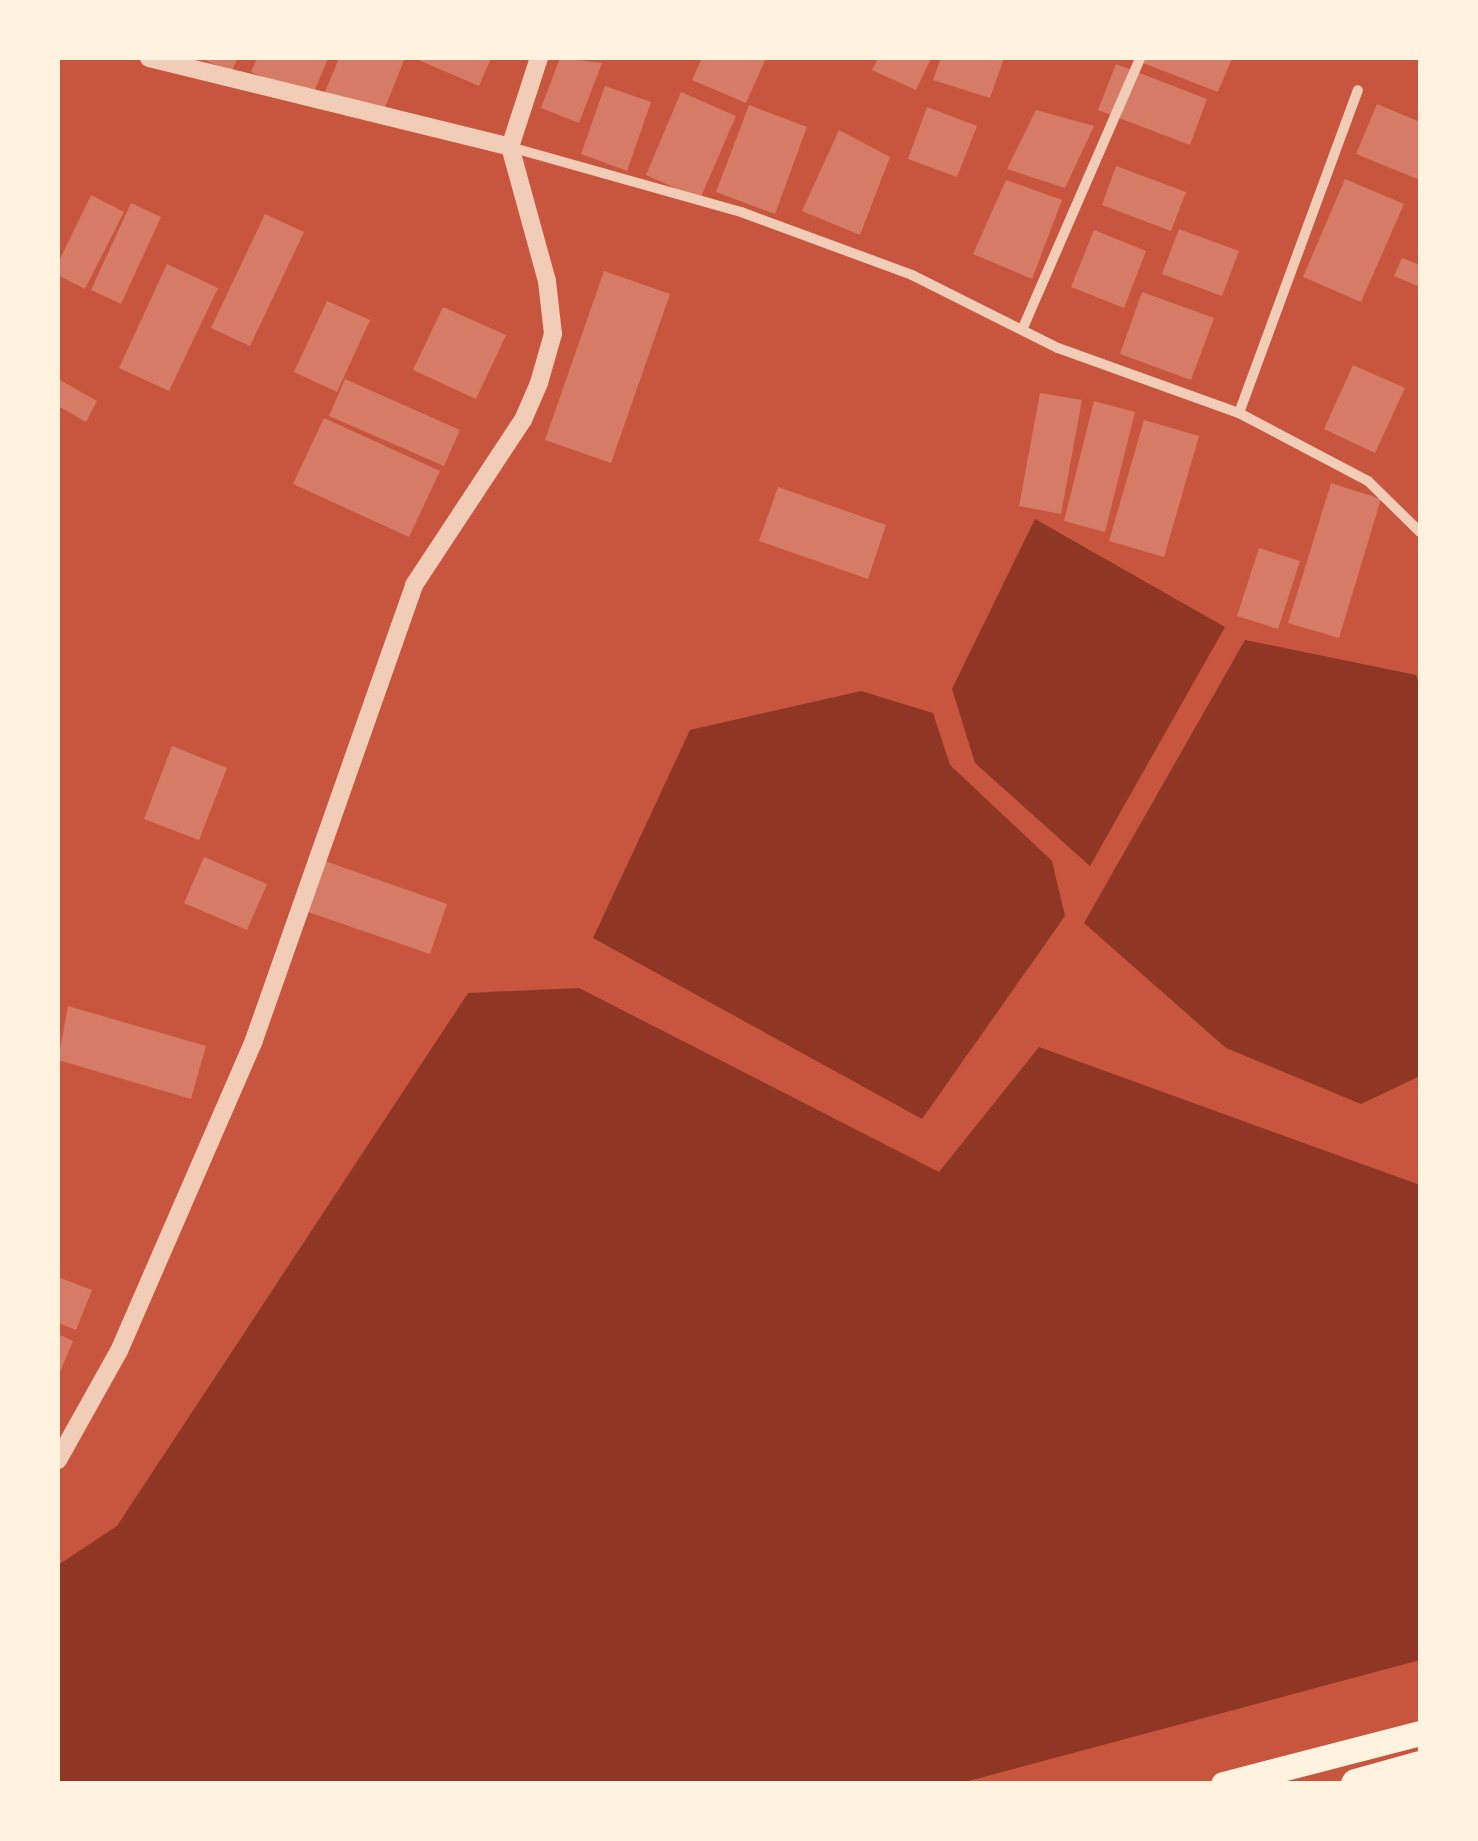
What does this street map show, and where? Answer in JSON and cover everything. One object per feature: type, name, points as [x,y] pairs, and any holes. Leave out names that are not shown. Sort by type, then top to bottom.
[{"type":"highway","points":[[1356,1784],[1420,1766]]},
{"type":"main road","points":[[1223,1784],[1420,1732]]},
{"type":"street","points":[[149,58],[510,147],[742,212],[912,275],[1022,330],[1239,413],[1368,481],[1420,532]]},
{"type":"street","points":[[58,1460],[119,1351],[254,1040],[414,585],[522,420],[540,383],[551,316],[510,147],[539,58]]},
{"type":"street","points":[[1022,330],[1140,58]]},
{"type":"street","points":[[1239,413],[1358,90]]},
{"type":"shaded area","points":[[1035,519],[1225,627],[1090,866],[975,763],[952,689]]},
{"type":"shaded area","points":[[1245,640],[1416,675],[1420,688],[1420,1076],[1361,1104],[1226,1048],[1084,923]]},
{"type":"shaded area","points":[[861,691],[933,713],[950,765],[1052,861],[1065,916],[922,1119],[593,938],[690,730]]},
{"type":"shaded area","points":[[579,988],[939,1172],[1039,1047],[1420,1185],[1420,1660],[961,1783],[58,1783],[58,1565],[117,1526],[468,993]]},
{"type":"building","points":[[200,58],[238,58],[231,72]]},
{"type":"building","points":[[257,58],[328,58],[312,97],[251,72]]},
{"type":"building","points":[[339,58],[405,58],[382,115],[325,92]]},
{"type":"building","points":[[414,58],[491,58],[479,86]]},
{"type":"building","points":[[560,58],[602,63],[579,123],[541,108]]},
{"type":"building","points":[[702,58],[766,58],[746,103],[692,80]]},
{"type":"building","points":[[878,58],[931,58],[916,90],[872,70]]},
{"type":"building","points":[[941,58],[1004,58],[990,98],[933,80]]},
{"type":"building","points":[[1130,58],[1232,58],[1218,92]]},
{"type":"building","points":[[1116,64],[1207,99],[1190,145],[1098,110]]},
{"type":"building","points":[[605,86],[651,102],[627,171],[581,154]]},
{"type":"building","points":[[681,92],[736,116],[700,199],[646,175]]},
{"type":"building","points":[[1377,104],[1420,122],[1420,180],[1356,154]]},
{"type":"building","points":[[749,105],[807,127],[775,214],[716,192]]},
{"type":"building","points":[[927,107],[977,126],[957,177],[908,159]]},
{"type":"building","points":[[1036,110],[1094,126],[1065,188],[1007,169]]},
{"type":"building","points":[[839,130],[890,157],[860,235],[802,211]]},
{"type":"building","points":[[1116,166],[1186,192],[1171,231],[1102,205]]},
{"type":"building","points":[[1345,179],[1404,204],[1361,302],[1303,277]]},
{"type":"building","points":[[1006,180],[1062,200],[1032,279],[973,254]]},
{"type":"building","points":[[91,195],[124,212],[85,289],[58,275],[58,263]]},
{"type":"building","points":[[131,203],[161,217],[121,304],[91,290]]},
{"type":"building","points":[[265,214],[304,232],[250,346],[211,328]]},
{"type":"building","points":[[1179,229],[1239,251],[1222,296],[1162,274]]},
{"type":"building","points":[[1094,230],[1146,251],[1124,308],[1071,287]]},
{"type":"building","points":[[1402,258],[1420,265],[1420,287],[1394,276]]},
{"type":"building","points":[[167,264],[218,288],[169,391],[119,368]]},
{"type":"building","points":[[604,271],[670,294],[611,463],[545,440]]},
{"type":"building","points":[[1142,292],[1214,318],[1191,380],[1120,354]]},
{"type":"building","points":[[327,301],[370,320],[337,392],[294,372]]},
{"type":"building","points":[[443,307],[506,335],[476,399],[413,370]]},
{"type":"building","points":[[1353,365],[1405,388],[1375,453],[1324,429]]},
{"type":"building","points":[[58,379],[97,401],[86,422],[58,406]]},
{"type":"building","points":[[345,379],[460,430],[444,466],[329,416]]},
{"type":"building","points":[[1040,393],[1082,400],[1061,514],[1019,506]]},
{"type":"building","points":[[1094,401],[1135,412],[1105,532],[1064,521]]},
{"type":"building","points":[[324,418],[440,471],[409,537],[293,484]]},
{"type":"building","points":[[1144,420],[1199,436],[1164,557],[1109,541]]},
{"type":"building","points":[[1331,483],[1381,499],[1339,638],[1288,623]]},
{"type":"building","points":[[778,487],[886,525],[868,579],[759,541]]},
{"type":"building","points":[[1259,548],[1300,561],[1278,629],[1237,616]]},
{"type":"building","points":[[172,746],[227,768],[199,840],[144,819]]},
{"type":"building","points":[[204,857],[267,884],[247,930],[184,903]]},
{"type":"building","points":[[325,861],[447,904],[430,954],[308,912]]},
{"type":"building","points":[[68,1006],[206,1046],[191,1099],[58,1060]]},
{"type":"building","points":[[58,1277],[92,1290],[76,1330],[58,1323]]},
{"type":"building","points":[[58,1334],[73,1341],[58,1377]]}]
